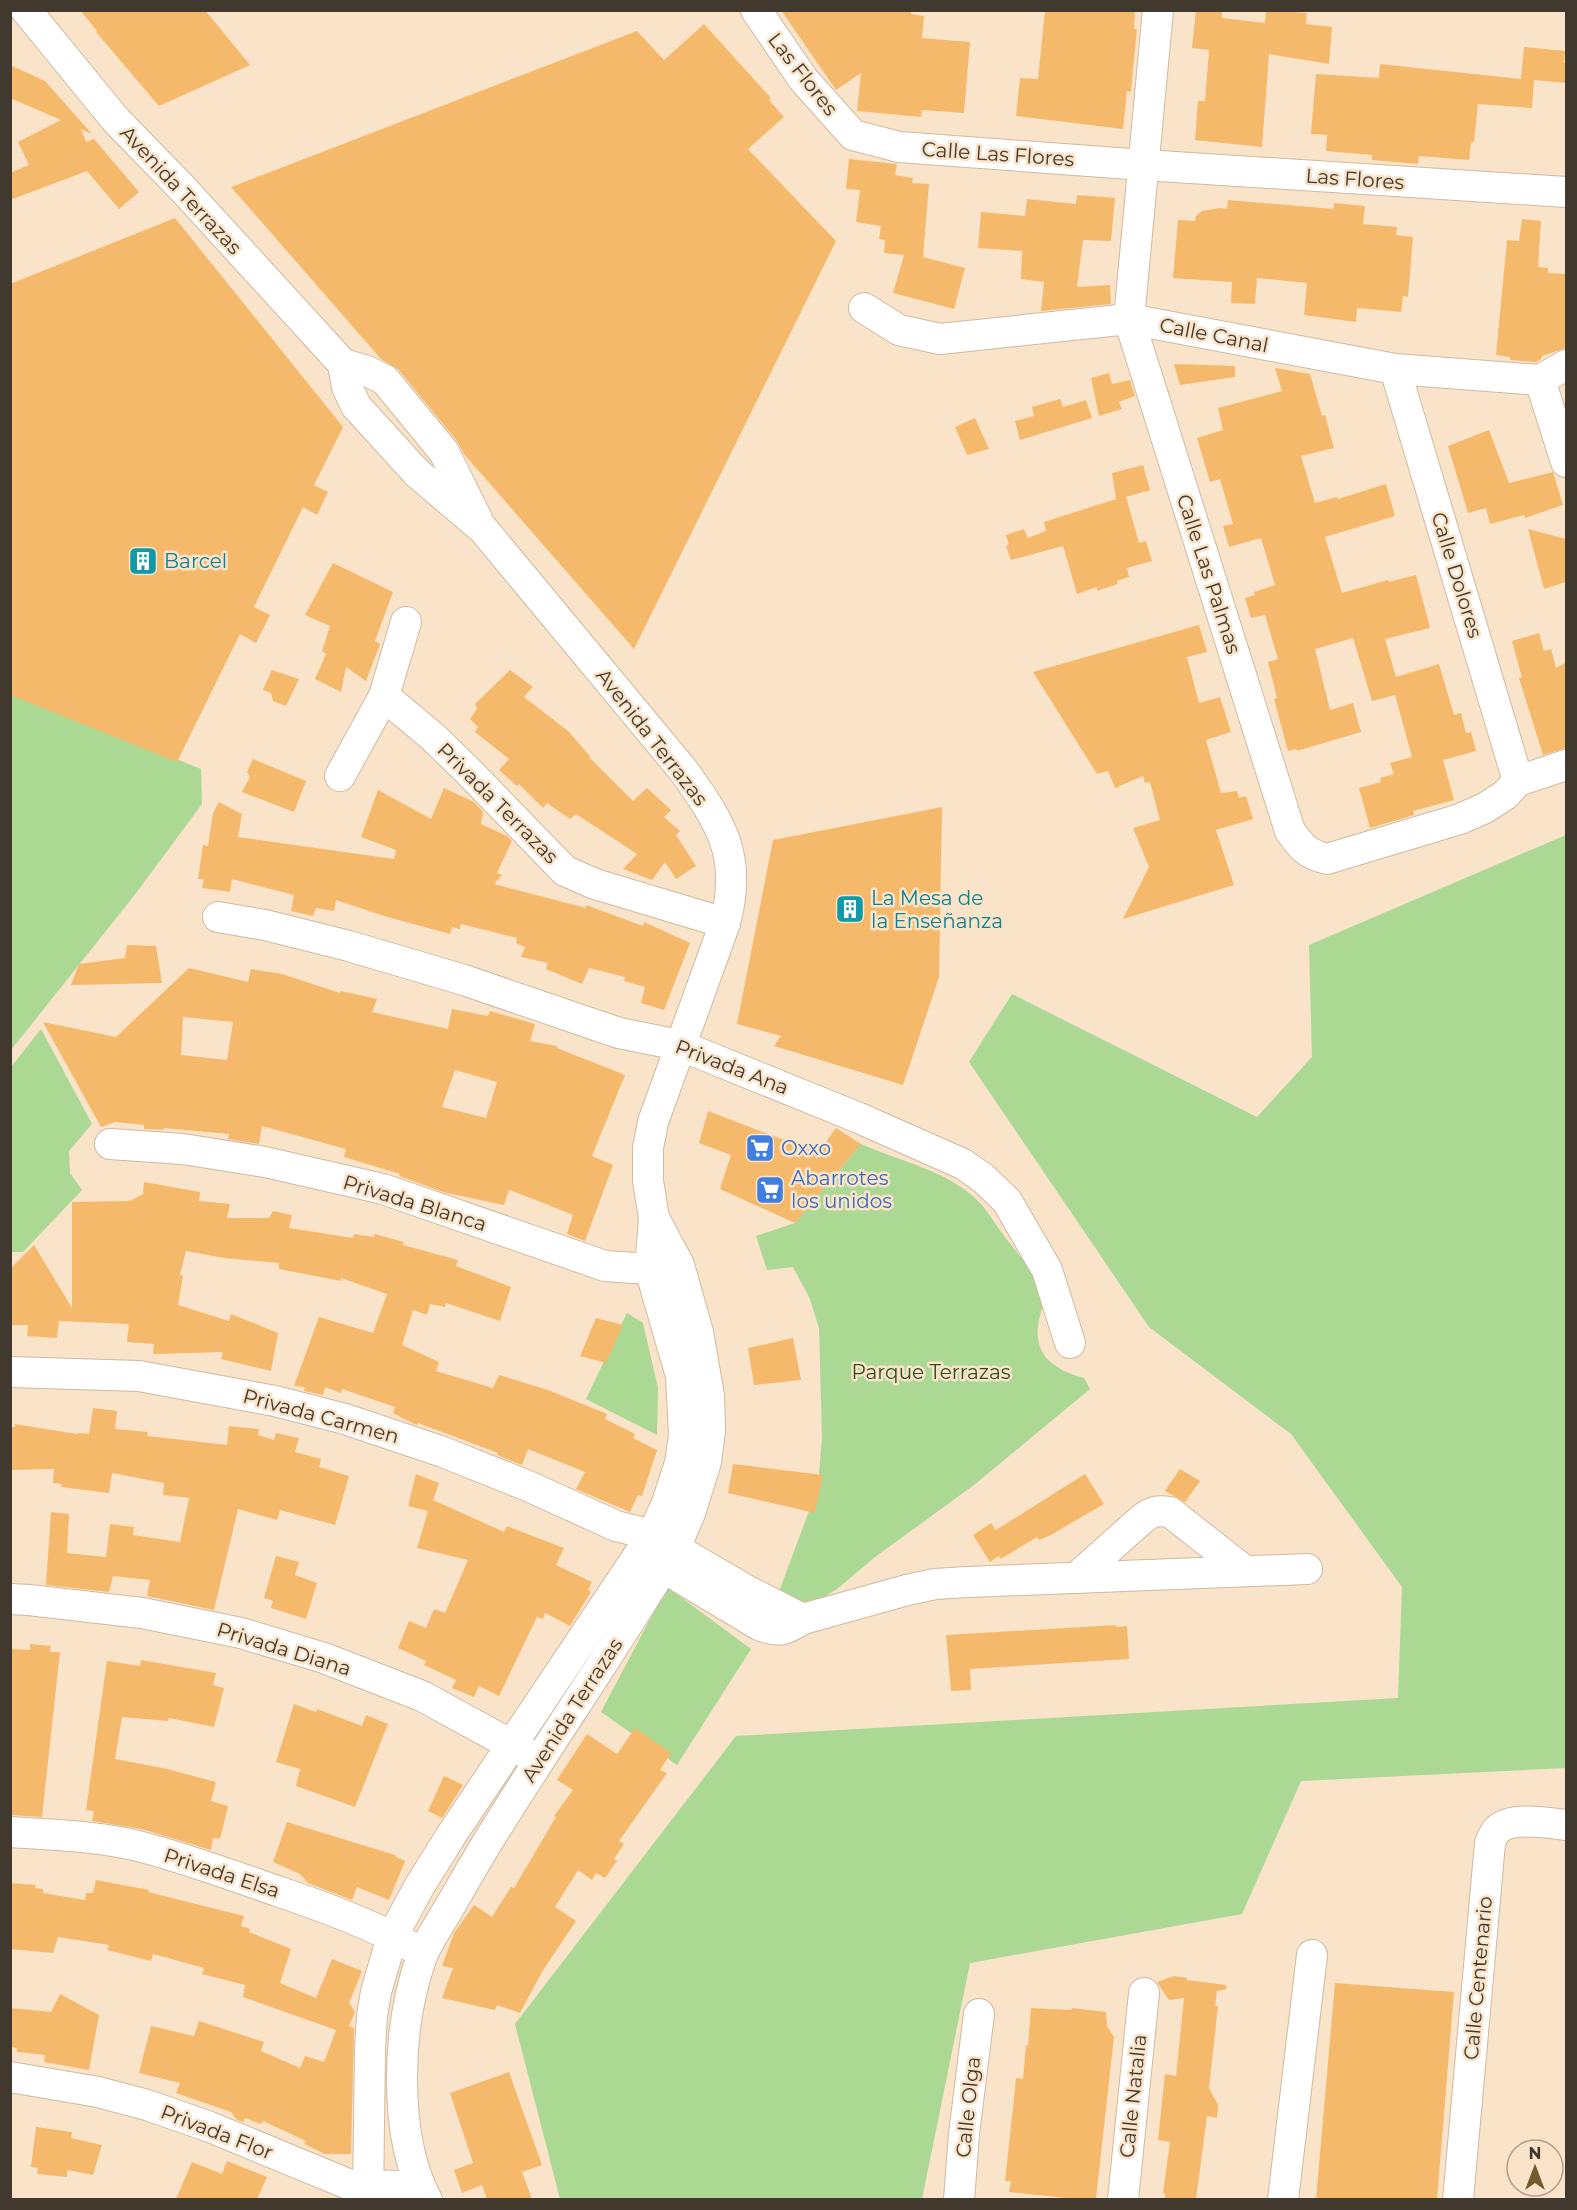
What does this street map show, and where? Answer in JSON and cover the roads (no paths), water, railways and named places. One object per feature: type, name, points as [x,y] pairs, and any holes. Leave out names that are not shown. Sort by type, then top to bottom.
[{"type":"street","name":"Avenida Terrazas","points":[[26,10],[115,119],[184,190],[343,364],[367,371],[385,380],[444,452],[483,529],[706,802],[724,837],[732,867],[732,898],[725,923],[679,1045],[653,1122],[648,1148],[648,1181],[681,1376],[684,1436],[680,1463],[667,1503],[658,1551],[539,1760],[481,1853],[423,1953],[412,1988],[403,2062],[403,2123],[424,2193]]},
{"type":"street","name":"Las Flores","points":[[756,10],[803,79],[853,135]]},
{"type":"street","name":"Calle Las Palmas","points":[[1158,10],[1129,319],[1290,831],[1310,855],[1327,859],[1460,819],[1485,808],[1504,795],[1518,781],[1566,765]]},
{"type":"street","name":"Calle Las Flores","points":[[853,135],[898,147],[1144,165]]},
{"type":"street","name":"Las Flores","points":[[1144,165],[1566,192]]},
{"type":"street","name":"Calle Canal","points":[[864,308],[899,330],[940,339],[1129,319],[1395,369],[1540,380]]},
{"type":"street","points":[[1566,365],[1540,380],[1566,462]]},
{"type":"street","name":"Calle Dolores","points":[[1395,369],[1518,781]]},
{"type":"street","points":[[340,776],[384,696],[406,622]]},
{"type":"street","name":"Privada Terrazas","points":[[384,696],[433,737],[565,871],[595,884],[725,923]]},
{"type":"street","name":"Privada Ana","points":[[218,917],[266,925],[350,946],[464,980],[619,1033],[679,1045],[869,1122],[963,1164],[983,1178],[1007,1201],[1047,1270],[1070,1343]]},
{"type":"street","name":"Privada Blanca","points":[[110,1144],[183,1149],[254,1160],[372,1186],[605,1266],[664,1267]]},
{"type":"street","name":"Privada Carmen","points":[[10,1371],[140,1376],[206,1387],[345,1419],[443,1452],[528,1486],[616,1526],[741,1600],[804,1619],[935,1584],[1076,1578]]},
{"type":"street","points":[[1076,1578],[1149,1513],[1159,1510],[1170,1512],[1245,1571]]},
{"type":"street","name":"Avenida Terrazas","points":[[368,2192],[372,2016],[376,1992],[393,1937],[419,1887],[511,1744],[658,1551]]},
{"type":"street","points":[[1076,1578],[1307,1569]]},
{"type":"street","name":"Privada Diana","points":[[10,1599],[142,1613],[241,1633],[324,1658],[422,1696],[539,1760]]},
{"type":"street","name":"Calle Centenario","points":[[1458,2199],[1490,1843],[1496,1830],[1508,1825],[1524,1822],[1566,1825]]},
{"type":"street","name":"Privada Elsa","points":[[10,1832],[74,1836],[136,1845],[202,1864],[302,1899],[393,1937],[423,1953]]},
{"type":"street","points":[[1283,2199],[1312,1955]]},
{"type":"street","name":"Calle Natalia","points":[[1122,2199],[1144,1993]]},
{"type":"street","name":"Calle Olga","points":[[959,2199],[964,2134],[979,2014]]},
{"type":"street","name":"Privada Flor","points":[[10,2077],[98,2092],[147,2105],[210,2127],[368,2192],[424,2193]]},
{"type":"place","name":"Barcel","points":[[143,561]]},
{"type":"place","name":"La Mesa de la Enseñanza","points":[[850,909]]},
{"type":"place","name":"Oxxo","points":[[760,1148]]},
{"type":"place","name":"Abarrotes los unidos","points":[[770,1190]]},
{"type":"park label","name":"Parque Terrazas","points":[[931,1372]]}]
